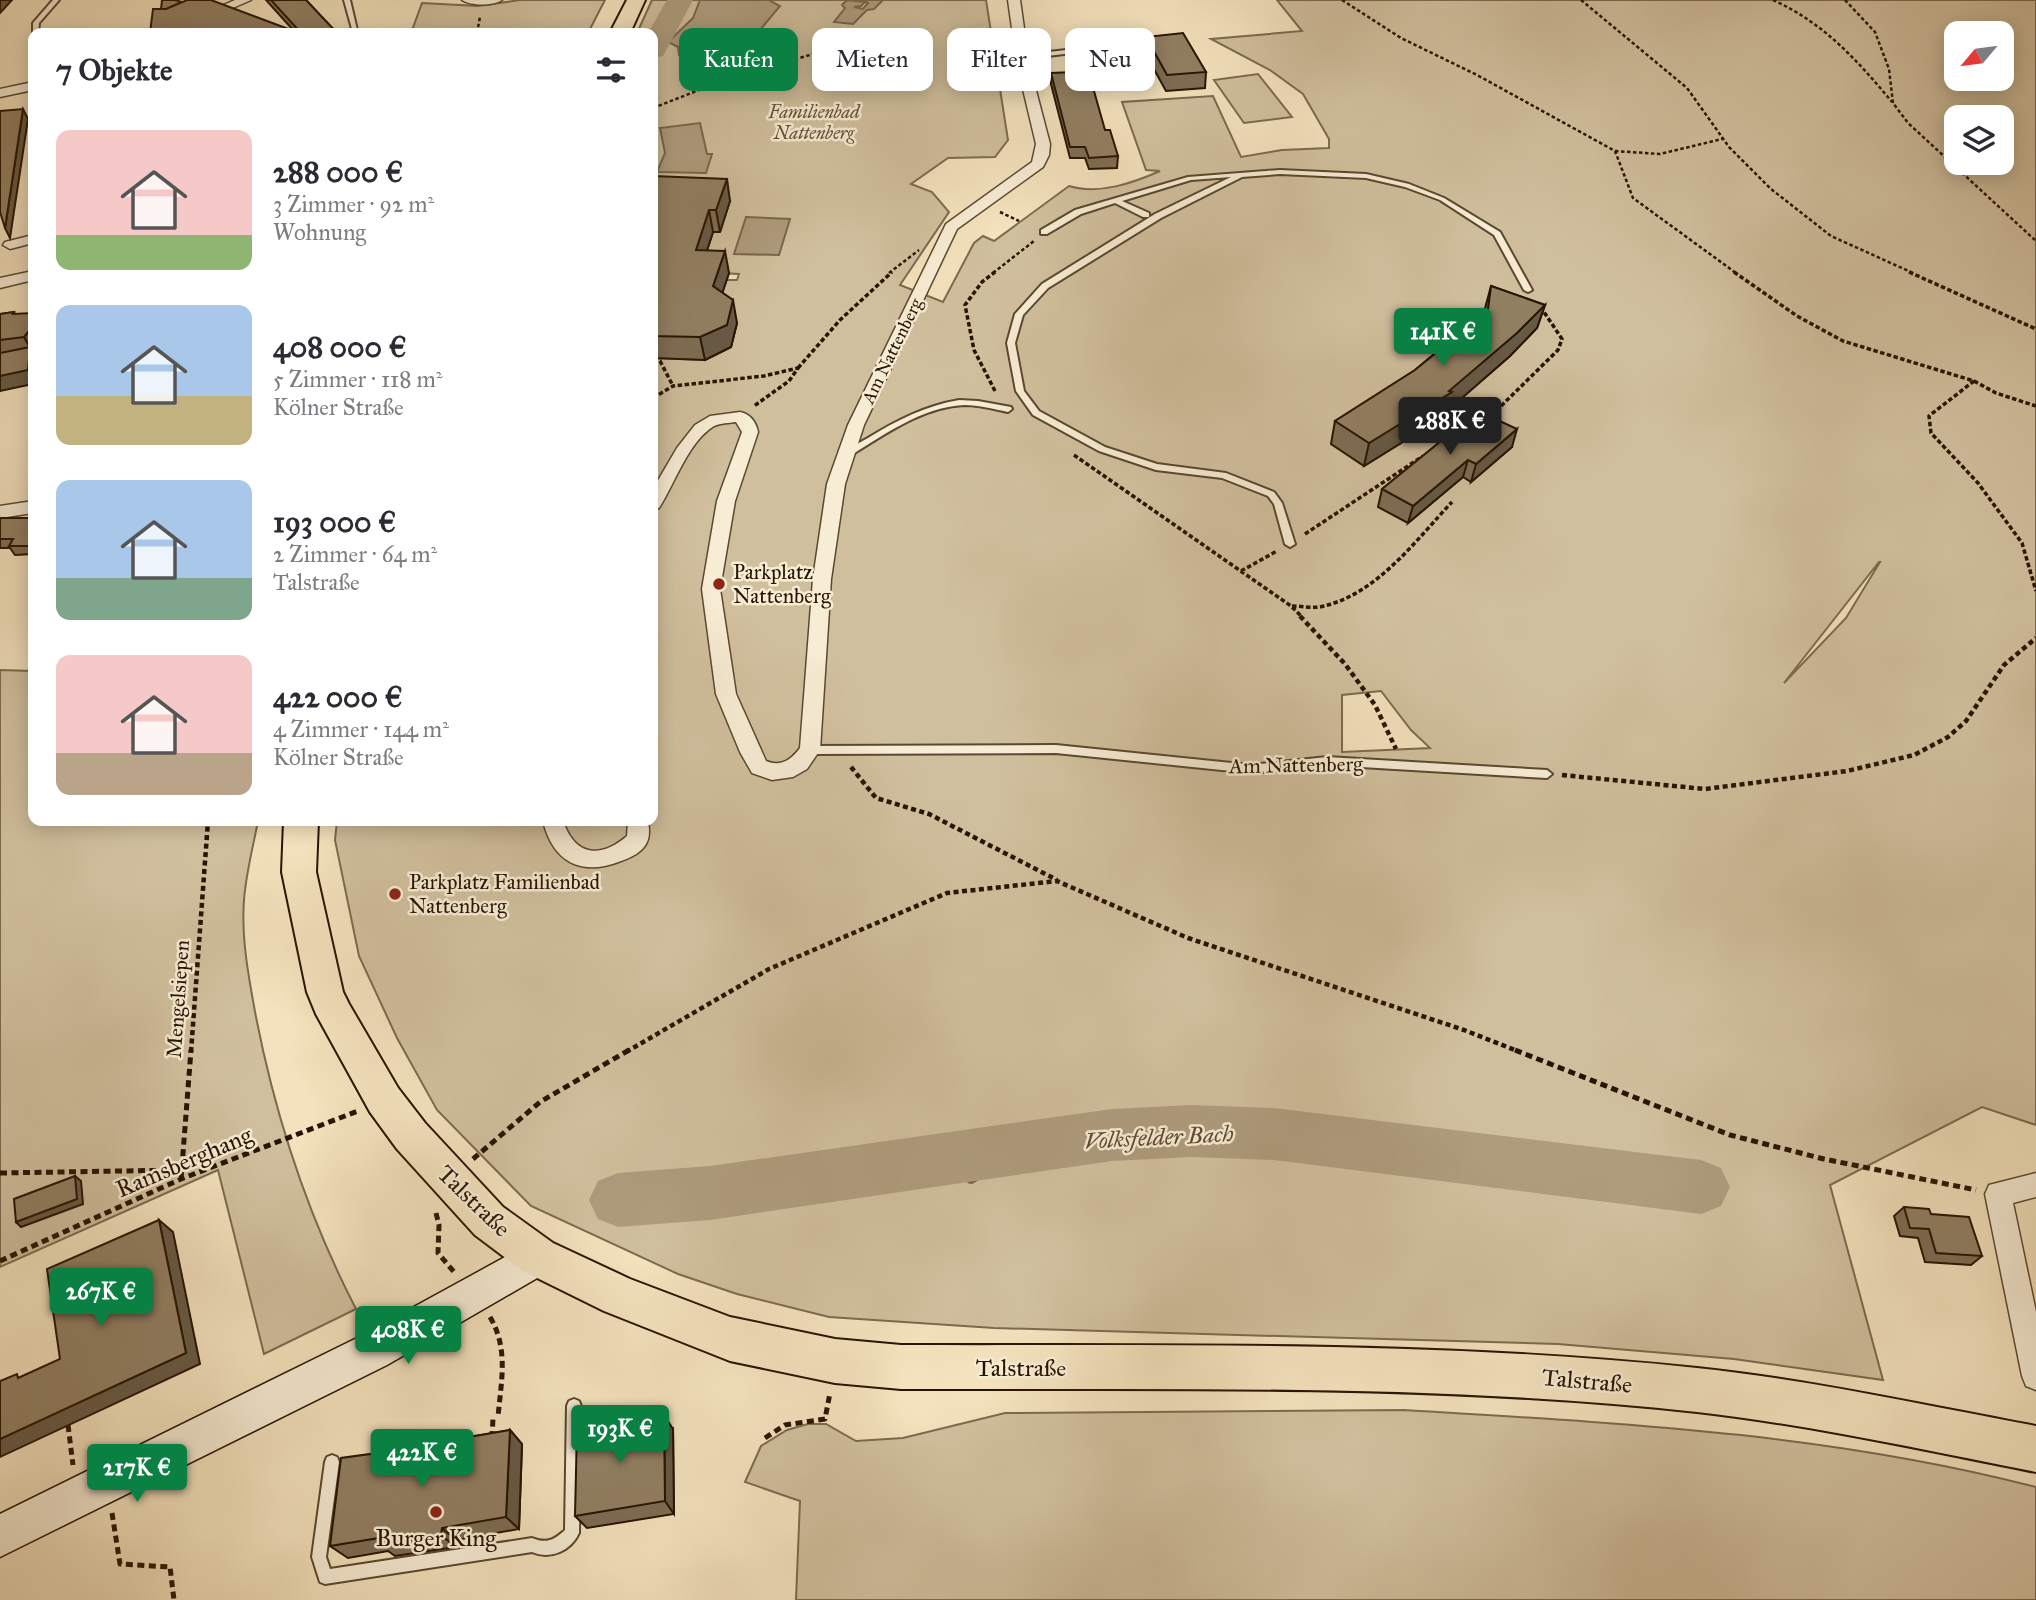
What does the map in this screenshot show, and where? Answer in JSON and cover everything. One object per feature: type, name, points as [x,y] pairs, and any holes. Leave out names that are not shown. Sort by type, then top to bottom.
[{"type":"main road","points":[[622,28],[636,0]]},
{"type":"main road","name":"Talstraße","points":[[301,826],[299,872],[325,992],[347,1039],[365,1111],[438,1191],[489,1221],[538,1257],[675,1320],[730,1339],[835,1361],[901,1367],[1372,1369],[1552,1377],[1700,1391],[1852,1414],[2036,1449]]},
{"type":"main road","points":[[0,1536],[314,1382],[473,1296],[538,1257]]},
{"type":"street","points":[[178,28],[243,0],[251,12]]},
{"type":"street","points":[[468,0],[496,0]]},
{"type":"street","name":"Am Nattenberg","points":[[1014,0],[1018,28]]},
{"type":"street","points":[[0,93],[28,87]]},
{"type":"street","name":"Am Nattenberg","points":[[810,750],[822,579],[836,484],[845,455],[856,425],[951,227],[1038,164],[1043,144],[1030,91]]},
{"type":"street","points":[[10,245],[28,240]]},
{"type":"street","points":[[0,283],[28,277]]},
{"type":"street","points":[[658,496],[697,432],[709,422],[740,417],[748,425],[750,432],[726,501],[711,590],[726,694],[759,767],[772,772],[786,771],[800,763],[810,750]]},
{"type":"street","points":[[0,512],[28,508]]},
{"type":"street","points":[[555,826],[561,843],[588,860],[612,857],[628,850],[638,840],[638,826]]},
{"type":"street","points":[[2036,1185],[1998,1194],[2036,1376]]},
{"type":"lane","points":[[36,28],[43,13],[56,0]]},
{"type":"lane","points":[[347,0],[355,28]]},
{"type":"lane","points":[[1044,232],[1078,212],[1190,178],[1280,172],[1366,176],[1407,185],[1430,194],[1497,234],[1528,290]]},
{"type":"lane","points":[[1239,176],[1158,215],[1045,286],[1019,314],[1010,343],[1020,391],[1036,413],[1102,449],[1156,467],[1223,475],[1271,494],[1278,503],[1290,544]]},
{"type":"lane","points":[[1116,201],[1146,215]]},
{"type":"lane","points":[[845,455],[919,414],[939,407],[961,402],[1008,409]]},
{"type":"lane","name":"Am Nattenberg","points":[[810,750],[1056,749],[1251,769],[1327,761],[1547,774]]},
{"type":"lane","points":[[332,1462],[319,1557],[325,1577],[532,1545],[543,1550],[552,1549],[572,1533],[574,1406]]},
{"type":"path","points":[[1342,0],[1401,38],[1487,80],[1615,150],[1660,154],[1722,139]]},
{"type":"path","points":[[1581,0],[1686,88],[1722,139],[1772,190],[1831,236],[2036,329]]},
{"type":"path","points":[[1773,0],[1825,27],[1909,123],[2036,241]]},
{"type":"path","points":[[1845,0],[1875,32],[1889,69],[1893,103]]},
{"type":"path","points":[[658,106],[735,76],[812,54]]},
{"type":"path","points":[[1615,150],[1633,198],[1797,316],[1843,341],[1974,382],[1996,393],[2036,406]]},
{"type":"path","points":[[740,417],[789,381],[828,330],[868,292],[951,227]]},
{"type":"path","points":[[1008,409],[983,374],[966,322],[965,305],[982,282],[1044,232]]},
{"type":"path","points":[[1475,423],[1496,411],[1558,350],[1562,340],[1528,290]]},
{"type":"path","points":[[658,360],[673,386]]},
{"type":"path","points":[[658,395],[673,386],[764,376],[799,368]]},
{"type":"path","points":[[1974,382],[1929,416],[1931,433],[1978,483],[2022,543],[2036,591]]},
{"type":"path","name":"Am Nattenberg","points":[[1064,448],[1291,606],[1345,664],[1375,705],[1404,766]]},
{"type":"path","points":[[1241,571],[1290,544],[1433,450]]},
{"type":"path","points":[[1291,606],[1324,607],[1340,601],[1381,575],[1452,502]]},
{"type":"path","points":[[1547,774],[1705,789],[1847,771],[1914,755],[1948,737],[1966,721],[2004,665],[2036,638]]},
{"type":"path","points":[[810,750],[854,768],[876,798],[929,814],[1058,881],[1188,938],[1464,1030],[1730,1135],[1824,1159],[1998,1194]]},
{"type":"path","name":"Mengelsiepen","points":[[181,1180],[208,826]]},
{"type":"path","points":[[487,1441],[492,1440],[496,1417],[503,1347],[499,1329],[439,1253],[436,1213],[438,1191],[540,1102],[769,970],[947,893],[1058,881]]},
{"type":"path","name":"Ramsberghang","points":[[0,1261],[181,1180],[365,1111]]},
{"type":"path","points":[[0,1173],[182,1170]]},
{"type":"path","points":[[765,1438],[785,1425],[825,1419],[835,1361]]},
{"type":"path","points":[[68,1425],[71,1447]]},
{"type":"path","points":[[108,1483],[120,1564],[170,1567],[174,1600]]},
{"type":"green space","points":[[520,0],[605,0],[591,28],[413,28],[422,3],[478,6]]},
{"type":"green space","name":"Familienbad Nattenberg","points":[[652,0],[986,0],[990,28],[947,28],[947,91],[1000,91],[1008,140],[995,157],[948,158],[911,184],[932,192],[949,212],[900,285],[943,302],[974,243],[983,236],[994,241],[1069,186],[1104,188],[1139,180],[1160,171],[1146,170],[1122,102],[1213,96],[1241,157],[1282,150],[1329,148],[1329,139],[1303,94],[1270,70],[1211,39],[1302,31],[1277,0],[2036,0],[2036,1125],[1982,1107],[1830,1185],[1883,1380],[1734,1359],[1558,1344],[994,1328],[829,1317],[737,1294],[678,1274],[531,1206],[437,1110],[397,1038],[359,956],[335,840],[336,826],[658,826],[658,358],[705,360],[715,280],[737,280],[739,274],[700,272],[713,232],[720,232],[658,201],[658,28],[639,28]],"holes":[[[1880,562],[1846,618],[1784,683]],[[1381,691],[1411,730],[1430,748],[1342,752],[1342,695]]]},
{"type":"green space","points":[[1258,74],[1292,117],[1244,123],[1214,80]]},
{"type":"green space","points":[[0,670],[28,671],[28,826],[257,826],[246,880],[243,914],[246,958],[256,1017],[273,1093],[296,1166],[323,1238],[356,1309],[264,1354],[218,1170],[0,1267]]},
{"type":"green space","points":[[1404,1410],[1643,1426],[1801,1442],[1880,1454],[2036,1487],[2036,1600],[796,1600],[800,1501],[745,1482],[761,1446],[787,1430],[808,1424],[826,1424],[856,1441],[903,1438],[1005,1413]]},
{"type":"shaded area","points":[[700,0],[769,0],[780,6],[762,28],[683,28],[693,18]]},
{"type":"shaded area","points":[[847,0],[865,2],[854,7],[863,9],[868,3],[867,0],[883,0],[874,9],[867,10],[853,24],[834,22],[845,8],[842,5]]},
{"type":"shaded area","points":[[679,31],[679,55],[678,47],[668,42]]},
{"type":"shaded area","points":[[700,123],[707,154],[712,154],[706,173],[658,172],[665,153],[660,128]]},
{"type":"shaded area","points":[[746,217],[790,219],[779,255],[734,254]]},
{"type":"building","points":[[162,0],[175,0],[182,2],[161,9]]},
{"type":"building","points":[[187,0],[211,0],[286,28],[151,28],[153,9],[166,9]]},
{"type":"building","points":[[271,0],[306,0],[332,28],[296,28]]},
{"type":"building","points":[[1183,33],[1206,72],[1167,75],[1155,53],[1155,36]]},
{"type":"building","points":[[1065,72],[1065,91],[1094,91],[1105,130],[1110,130],[1118,156],[1089,158],[1085,147],[1070,147],[1051,73]]},
{"type":"building","points":[[23,109],[5,228],[0,212],[0,111]]},
{"type":"building","points":[[658,176],[727,179],[716,210],[709,210],[696,250],[725,251],[713,286],[733,300],[727,325],[700,337],[658,336]]},
{"type":"building","points":[[1491,286],[1545,305],[1517,333],[1449,391],[1452,392],[1369,443],[1335,421],[1415,370],[1477,319],[1488,309]]},
{"type":"building","points":[[28,313],[28,332],[24,337],[0,340],[0,314]]},
{"type":"building","points":[[28,347],[28,370],[0,376],[0,353]]},
{"type":"building","points":[[1478,411],[1517,429],[1476,464],[1468,460],[1413,506],[1382,489]]},
{"type":"building","points":[[0,518],[28,518],[28,546],[9,546],[13,539],[0,539]]},
{"type":"building","points":[[75,1176],[77,1199],[16,1222],[14,1199]]},
{"type":"building","points":[[1904,1207],[1929,1209],[1931,1214],[1969,1217],[1982,1256],[1936,1253],[1929,1229],[1910,1228]]},
{"type":"building","points":[[159,1220],[186,1353],[0,1439],[0,1381],[17,1374],[18,1378],[60,1359],[47,1269]]},
{"type":"building","points":[[664,1415],[665,1501],[575,1516],[577,1427]]},
{"type":"building","name":"Burger King","points":[[510,1430],[506,1517],[442,1528],[441,1535],[379,1545],[379,1538],[330,1546],[341,1458],[414,1448],[415,1438],[451,1432],[451,1440]]},
{"type":"waterway","name":"Volksfelder Bach","points":[[658,41],[680,0]]},
{"type":"waterway","name":"Volksfelder Bach","points":[[618,1200],[710,1193],[1112,1135],[1191,1131],[1274,1134],[1701,1187]]},
{"type":"waterway","points":[[971,1179],[1021,1148]]},
{"type":"place","name":"Parkplatz Nattenberg","points":[[719,584]]},
{"type":"place","name":"Parkplatz Familienbad Nattenberg","points":[[395,894]]},
{"type":"place","name":"Burger King","points":[[436,1512]]}]
